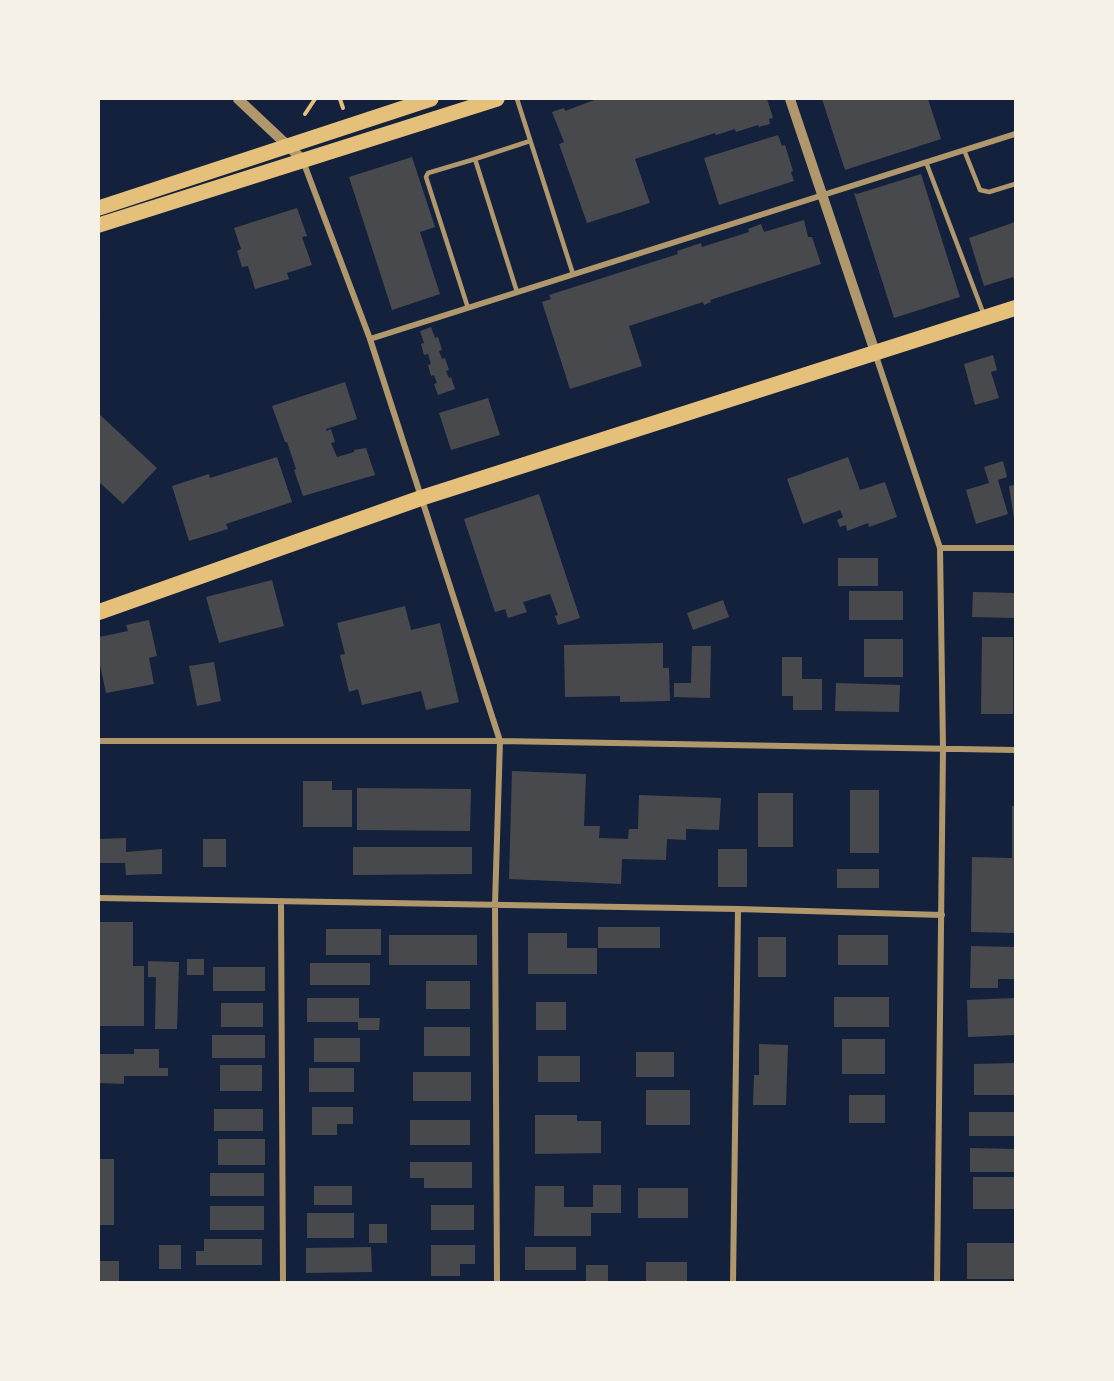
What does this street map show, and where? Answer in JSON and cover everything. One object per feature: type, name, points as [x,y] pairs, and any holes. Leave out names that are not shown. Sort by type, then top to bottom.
[{"type":"highway","points":[[99,612],[421,498],[1015,308]]},
{"type":"main road","points":[[99,208],[431,99]]},
{"type":"main road","points":[[99,225],[497,99]]},
{"type":"street","points":[[238,99],[303,160],[370,339],[500,741],[495,904],[497,1282]]},
{"type":"street","points":[[790,99],[940,548],[943,748],[937,1282]]},
{"type":"street","points":[[370,339],[1015,134]]},
{"type":"street","points":[[940,548],[1015,548]]},
{"type":"street","points":[[99,741],[500,741],[1015,750]]},
{"type":"street","points":[[99,898],[495,904],[942,915]]},
{"type":"street","points":[[281,902],[283,1282]]},
{"type":"street","points":[[733,1282],[738,909]]},
{"type":"lane","points":[[516,99],[573,274]]},
{"type":"lane","points":[[468,308],[426,177],[428,173],[530,141]]},
{"type":"lane","points":[[964,150],[980,190],[989,192],[1015,184]]},
{"type":"lane","points":[[475,159],[517,292]]},
{"type":"lane","points":[[926,162],[985,318]]},
{"type":"path","points":[[304,114],[315,99]]},
{"type":"path","points":[[340,99],[343,108]]},
{"type":"pier","points":[[168,99],[268,99],[288,118],[232,183],[99,322],[99,168]]},
{"type":"building","points":[[597,99],[767,99],[773,118],[769,119],[770,124],[736,132],[735,129],[716,135],[715,133],[635,159],[650,203],[587,223],[559,144],[564,142],[552,112],[564,108],[565,111]]},
{"type":"building","points":[[822,99],[928,99],[941,139],[845,170]]},
{"type":"building","points":[[778,135],[782,146],[785,145],[794,181],[719,205],[704,158]]},
{"type":"building","points":[[412,157],[435,227],[420,232],[440,294],[392,310],[349,177]]},
{"type":"building","points":[[921,174],[960,297],[894,318],[854,193]]},
{"type":"building","points":[[297,208],[307,236],[302,237],[312,265],[287,273],[289,279],[255,289],[248,266],[242,267],[237,251],[241,249],[234,228]]},
{"type":"building","points":[[804,220],[808,237],[812,237],[821,264],[710,300],[711,302],[704,305],[703,302],[629,326],[642,366],[570,389],[542,302],[551,299],[549,295],[678,254],[677,251],[701,243],[702,247],[749,232],[748,229],[761,224],[764,232]]},
{"type":"building","points":[[1015,222],[1015,283],[1013,277],[984,286],[969,238]]},
{"type":"building","points":[[431,327],[435,338],[438,337],[442,350],[439,351],[442,359],[445,358],[449,370],[446,371],[455,389],[438,395],[434,384],[437,383],[434,375],[431,376],[428,365],[431,364],[428,354],[424,355],[421,344],[424,343],[420,331]]},
{"type":"building","points":[[993,355],[997,370],[991,372],[999,398],[975,405],[964,364]]},
{"type":"building","points":[[345,382],[357,419],[326,429],[326,431],[331,429],[335,442],[331,443],[337,457],[366,448],[375,475],[303,496],[287,442],[285,442],[272,406]]},
{"type":"building","points":[[488,398],[500,435],[451,450],[439,413]]},
{"type":"building","points":[[99,414],[157,468],[123,504],[99,482]]},
{"type":"building","points":[[277,457],[292,502],[226,524],[228,529],[189,541],[172,486],[209,474],[210,478]]},
{"type":"building","points":[[848,457],[860,490],[885,482],[897,517],[869,527],[868,523],[847,531],[846,525],[840,527],[837,520],[843,517],[840,510],[803,524],[787,479]]},
{"type":"building","points":[[1003,461],[1007,477],[998,480],[1008,514],[976,524],[966,490],[989,483],[984,467]]},
{"type":"building","points":[[1015,485],[1015,518],[1014,519],[1009,486]]},
{"type":"building","points":[[539,494],[580,618],[558,625],[555,616],[558,615],[550,594],[523,602],[527,612],[508,618],[505,609],[495,612],[464,519]]},
{"type":"building","points":[[838,558],[878,558],[878,586],[838,586]]},
{"type":"building","points":[[272,580],[284,626],[219,643],[206,597]]},
{"type":"building","points":[[849,591],[903,591],[903,620],[849,620]]},
{"type":"building","points":[[973,592],[1015,593],[1015,618],[972,617]]},
{"type":"building","points":[[723,600],[729,617],[693,630],[687,613]]},
{"type":"building","points":[[405,606],[411,630],[440,623],[459,702],[426,710],[421,691],[362,705],[358,689],[349,692],[340,655],[345,654],[337,623]]},
{"type":"building","points":[[149,620],[157,656],[149,658],[154,684],[106,693],[99,660],[99,637],[128,631],[126,625]]},
{"type":"building","points":[[982,637],[1013,637],[1013,714],[981,714]]},
{"type":"building","points":[[864,639],[903,639],[903,677],[864,677]]},
{"type":"building","points":[[663,643],[663,668],[669,668],[670,701],[620,702],[620,696],[565,697],[564,645]]},
{"type":"building","points":[[692,646],[711,646],[710,698],[674,697],[674,683],[691,683]]},
{"type":"building","points":[[782,657],[802,657],[802,679],[822,679],[822,710],[793,710],[793,696],[782,696]]},
{"type":"building","points":[[214,662],[221,701],[197,706],[189,666]]},
{"type":"building","points":[[836,683],[900,685],[899,712],[835,711]]},
{"type":"building","points":[[512,771],[586,774],[584,826],[600,826],[599,838],[628,839],[629,829],[638,829],[639,795],[721,798],[719,830],[686,829],[686,840],[667,839],[666,860],[622,859],[621,884],[509,879]]},
{"type":"building","points":[[303,781],[332,781],[332,790],[352,790],[352,827],[303,827]]},
{"type":"building","points":[[357,788],[471,789],[470,831],[357,830]]},
{"type":"building","points":[[850,790],[879,790],[879,853],[850,853]]},
{"type":"building","points":[[758,793],[793,793],[793,847],[758,847]]},
{"type":"building","points":[[1012,806],[1015,806],[1015,933],[971,932],[972,857],[1012,858]]},
{"type":"building","points":[[126,838],[126,852],[162,849],[162,874],[126,875],[125,863],[99,863],[99,839]]},
{"type":"building","points":[[203,839],[226,839],[226,867],[203,867]]},
{"type":"building","points":[[353,847],[472,847],[472,874],[353,875]]},
{"type":"building","points":[[718,849],[747,849],[747,887],[718,887]]},
{"type":"building","points":[[837,869],[879,869],[879,888],[837,888]]},
{"type":"building","points":[[99,922],[133,922],[133,966],[144,966],[144,1026],[99,1026]]},
{"type":"building","points":[[598,927],[660,927],[660,948],[598,948]]},
{"type":"building","points":[[326,929],[381,929],[381,955],[326,955]]},
{"type":"building","points":[[528,933],[567,933],[567,948],[597,948],[597,974],[528,974]]},
{"type":"building","points":[[389,935],[477,935],[477,965],[389,965]]},
{"type":"building","points":[[838,935],[888,935],[888,965],[838,965]]},
{"type":"building","points":[[758,937],[786,937],[786,977],[758,977]]},
{"type":"building","points":[[971,946],[1015,947],[1015,979],[998,979],[998,988],[970,988]]},
{"type":"building","points":[[187,959],[204,959],[204,975],[187,975]]},
{"type":"building","points":[[148,961],[179,962],[177,1029],[155,1029],[156,977],[148,977]]},
{"type":"building","points":[[310,963],[370,963],[370,985],[310,985]]},
{"type":"building","points":[[213,967],[265,967],[265,991],[213,991]]},
{"type":"building","points":[[426,981],[470,981],[470,1009],[426,1009]]},
{"type":"building","points":[[834,997],[889,997],[889,1027],[834,1027]]},
{"type":"building","points":[[307,998],[359,998],[359,1018],[380,1018],[379,1030],[358,1030],[358,1022],[307,1022]]},
{"type":"building","points":[[1015,998],[1015,1035],[968,1037],[967,1000]]},
{"type":"building","points":[[536,1002],[566,1002],[566,1030],[536,1030]]},
{"type":"building","points":[[221,1003],[263,1003],[263,1027],[221,1027]]},
{"type":"building","points":[[424,1027],[470,1027],[470,1056],[424,1056]]},
{"type":"building","points":[[212,1035],[265,1035],[265,1058],[212,1058]]},
{"type":"building","points":[[314,1038],[360,1038],[360,1062],[314,1062]]},
{"type":"building","points":[[842,1039],[885,1039],[885,1074],[842,1074]]},
{"type":"building","points":[[759,1044],[788,1045],[786,1105],[753,1105],[754,1075],[759,1075]]},
{"type":"building","points":[[134,1049],[159,1049],[159,1068],[168,1068],[168,1076],[124,1076],[124,1084],[99,1083],[99,1054],[134,1054]]},
{"type":"building","points":[[636,1052],[674,1052],[674,1077],[636,1077]]},
{"type":"building","points":[[538,1056],[580,1056],[580,1082],[538,1082]]},
{"type":"building","points":[[1015,1063],[1015,1095],[974,1095],[974,1064]]},
{"type":"building","points":[[220,1065],[262,1065],[262,1091],[220,1091]]},
{"type":"building","points":[[309,1068],[354,1068],[354,1092],[309,1092]]},
{"type":"building","points":[[413,1072],[471,1072],[471,1101],[413,1101]]},
{"type":"building","points":[[646,1090],[690,1090],[690,1125],[646,1125]]},
{"type":"building","points":[[849,1095],[885,1095],[885,1123],[849,1123]]},
{"type":"building","points":[[312,1107],[353,1107],[353,1124],[337,1124],[337,1135],[312,1135]]},
{"type":"building","points":[[214,1109],[263,1109],[263,1131],[214,1131]]},
{"type":"building","points":[[969,1112],[1015,1112],[1015,1136],[969,1136]]},
{"type":"building","points":[[535,1115],[577,1115],[577,1121],[601,1121],[601,1153],[535,1154]]},
{"type":"building","points":[[410,1120],[470,1120],[470,1145],[410,1145]]},
{"type":"building","points":[[218,1139],[265,1139],[265,1165],[218,1165]]},
{"type":"building","points":[[970,1148],[1015,1149],[1015,1172],[970,1172]]},
{"type":"building","points":[[99,1159],[114,1159],[114,1225],[99,1225]]},
{"type":"building","points":[[410,1162],[472,1162],[472,1188],[424,1188],[424,1178],[410,1178]]},
{"type":"building","points":[[210,1173],[264,1173],[264,1196],[210,1196]]},
{"type":"building","points":[[973,1177],[1015,1177],[1015,1209],[973,1209]]},
{"type":"building","points":[[593,1185],[621,1185],[621,1213],[591,1213],[591,1236],[534,1236],[535,1186],[564,1186],[564,1207],[593,1207]]},
{"type":"building","points":[[314,1186],[352,1186],[352,1205],[314,1205]]},
{"type":"building","points":[[638,1188],[688,1188],[688,1218],[638,1218]]},
{"type":"building","points":[[431,1205],[474,1205],[474,1230],[431,1230]]},
{"type":"building","points":[[210,1206],[264,1206],[264,1230],[210,1230]]},
{"type":"building","points":[[307,1213],[354,1213],[354,1238],[307,1238]]},
{"type":"building","points":[[369,1224],[387,1224],[387,1243],[369,1243]]},
{"type":"building","points":[[204,1239],[262,1239],[262,1265],[196,1265],[196,1251],[204,1251]]},
{"type":"building","points":[[967,1243],[1015,1243],[1015,1279],[967,1279]]},
{"type":"building","points":[[159,1245],[181,1245],[181,1269],[159,1269]]},
{"type":"building","points":[[431,1245],[475,1245],[475,1264],[460,1264],[460,1276],[431,1276]]},
{"type":"building","points":[[371,1247],[372,1272],[306,1273],[306,1248]]},
{"type":"building","points":[[525,1247],[576,1247],[576,1270],[525,1270]]},
{"type":"building","points":[[99,1261],[119,1261],[119,1282],[99,1282]]},
{"type":"building","points":[[646,1262],[687,1262],[687,1282],[646,1282]]},
{"type":"building","points":[[586,1265],[608,1265],[608,1282],[586,1282]]}]
